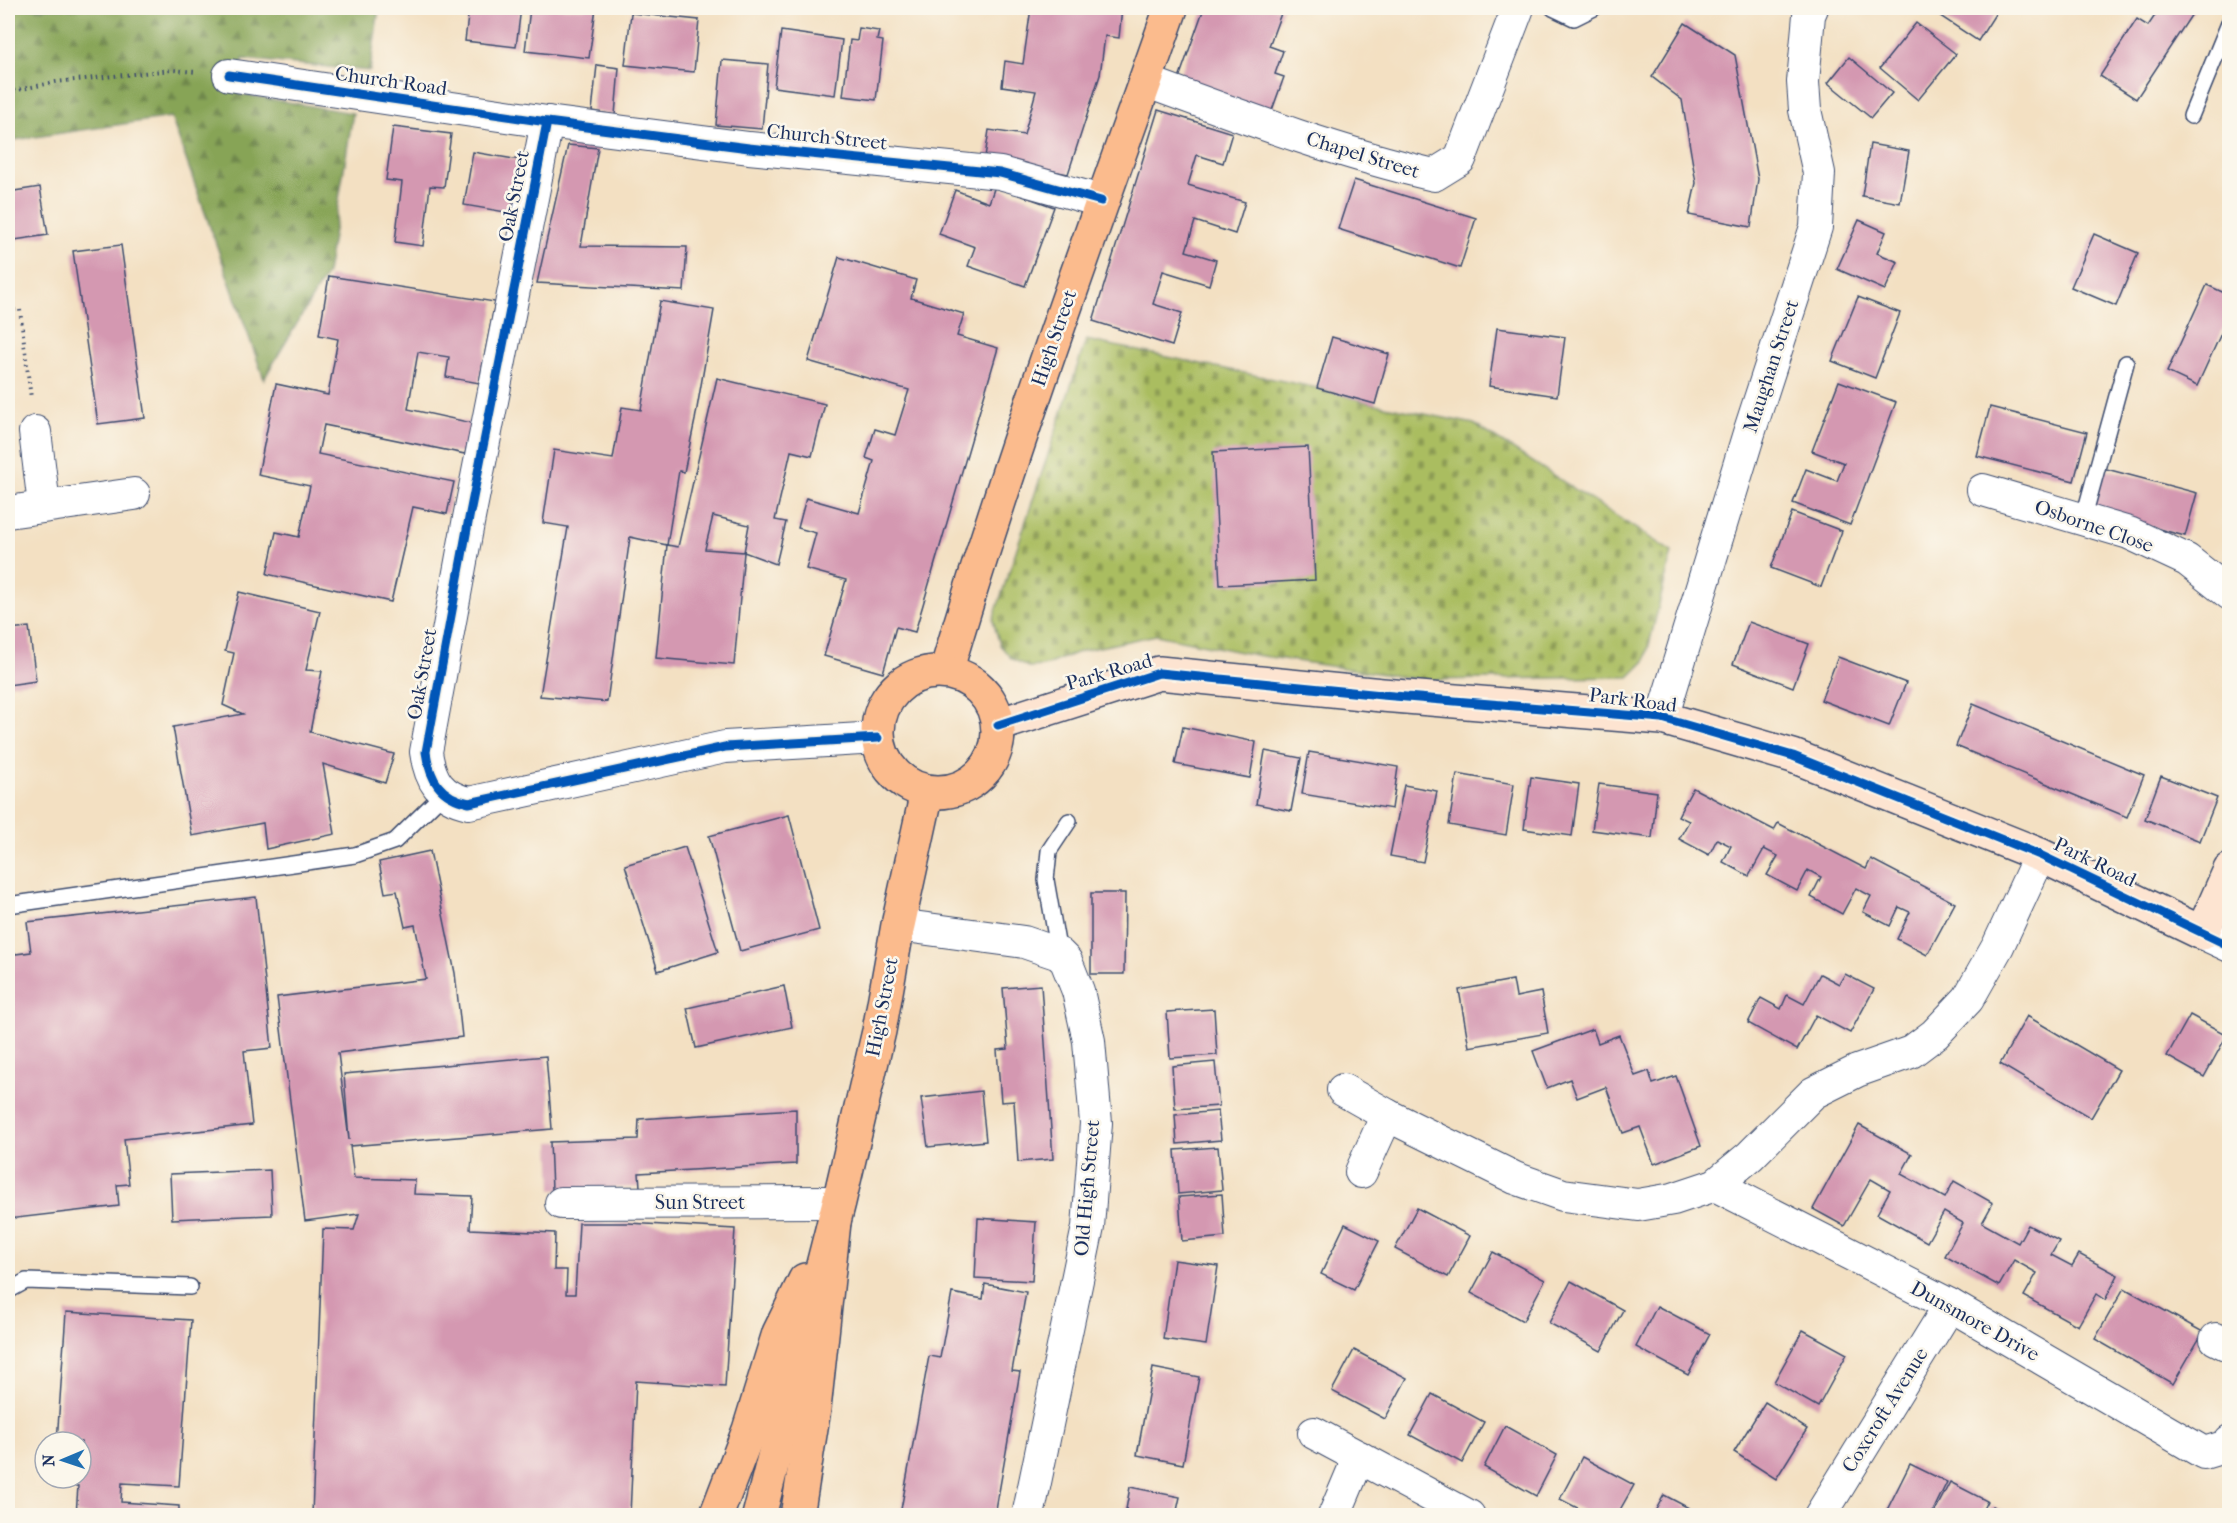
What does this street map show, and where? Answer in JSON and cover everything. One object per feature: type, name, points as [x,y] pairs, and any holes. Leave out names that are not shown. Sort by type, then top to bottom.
[{"type":"main road","name":"High Street","points":[[946,672],[978,561],[1101,201],[1171,8]]},
{"type":"main road","points":[[932,672],[946,672],[965,678],[978,686],[988,698],[995,711],[998,744],[991,762],[980,776],[964,787],[946,792],[927,792],[909,785],[894,773],[883,757],[878,738],[879,719],[886,702],[898,687],[914,677],[932,672]]},
{"type":"main road","name":"High Street","points":[[759,1515],[837,1212],[879,1032],[898,925],[927,792]]},
{"type":"main road","name":"High Street","points":[[716,1515],[749,1430],[779,1333],[837,1212]]},
{"type":"main road","points":[[797,1515],[814,1409],[837,1212]]},
{"type":"street","name":"Chapel Street","points":[[1145,81],[1272,127],[1395,166],[1434,175],[1460,159],[1518,8]]},
{"type":"street","name":"Maughan Street","points":[[1662,718],[1749,433],[1816,227],[1819,173],[1805,110],[1803,82],[1809,15],[1812,8]]},
{"type":"street","name":"Church Road","points":[[229,75],[547,122]]},
{"type":"street","name":"Church Street","points":[[547,122],[749,147],[1000,173],[1101,201]]},
{"type":"street","name":"Oak Street","points":[[445,792],[429,774],[426,753],[471,506],[547,122]]},
{"type":"street","points":[[35,432],[44,505]]},
{"type":"street","name":"Osborne Close","points":[[1983,490],[2128,533],[2187,560],[2229,594]]},
{"type":"street","points":[[8,512],[44,505],[134,494]]},
{"type":"street","name":"Park Road","points":[[998,725],[1159,673],[1393,696],[1662,718],[1793,756],[2040,855],[2216,940]]},
{"type":"street","points":[[445,792],[455,800],[469,803],[725,747],[878,738]]},
{"type":"street","points":[[1343,1090],[1387,1115],[1515,1178],[1563,1195],[1638,1205],[1673,1199],[1715,1185],[1750,1156],[1813,1094],[1857,1071],[1911,1052],[1935,1034],[1968,999],[1998,946],[2040,855]]},
{"type":"street","points":[[2216,940],[2229,870]]},
{"type":"street","points":[[898,925],[1024,942],[1059,954]]},
{"type":"street","name":"Old High Street","points":[[1028,1515],[1088,1227],[1096,1123],[1089,1041],[1078,992],[1065,961],[1059,954]]},
{"type":"street","points":[[1361,1172],[1387,1115]]},
{"type":"street","name":"Dunsmore Drive","points":[[1715,1185],[1950,1305],[2204,1453],[2227,1446],[2229,1441]]},
{"type":"street","name":"Sun Street","points":[[561,1203],[837,1212]]},
{"type":"street","name":"Coxcroft Avenue","points":[[1820,1515],[1950,1305]]},
{"type":"street","points":[[1314,1433],[1469,1515]]},
{"type":"street","points":[[1334,1515],[1359,1457]]},
{"type":"lane","points":[[1553,8],[1574,18],[1594,8]]},
{"type":"lane","points":[[2192,116],[2229,21]]},
{"type":"lane","points":[[2083,520],[2126,363]]},
{"type":"lane","points":[[8,905],[355,855],[395,841],[445,792]]},
{"type":"lane","points":[[1059,954],[1046,880],[1049,850],[1069,821]]},
{"type":"lane","points":[[8,1291],[26,1281],[190,1287]]},
{"type":"path","points":[[8,92],[56,82],[172,70],[229,75]]},
{"type":"path","points":[[8,310],[20,310],[35,432]]},
{"type":"green space","points":[[8,8],[379,8],[370,71],[243,59],[239,94],[353,113],[327,273],[264,379],[171,117],[8,141]]},
{"type":"green space","points":[[1086,340],[1317,388],[1375,404],[1474,424],[1672,552],[1645,661],[1629,677],[1423,680],[1256,655],[1156,635],[1081,651],[1044,666],[1028,667],[1011,658],[1000,645],[993,620]]},
{"type":"building","points":[[413,8],[458,8],[457,14]]},
{"type":"building","points":[[469,8],[521,8],[516,47],[465,41]]},
{"type":"building","points":[[530,8],[596,8],[589,58],[525,51]]},
{"type":"building","points":[[1031,8],[1122,8],[1119,38],[1105,36],[1100,75],[1068,174],[985,157],[989,130],[1024,135],[1036,91],[1002,86],[1005,61],[1023,64]]},
{"type":"building","points":[[1204,8],[1283,8],[1269,46],[1283,51],[1275,74],[1284,77],[1271,113],[1178,81]]},
{"type":"building","points":[[1933,8],[1999,8],[1978,41],[1931,10]]},
{"type":"building","points":[[2160,8],[2196,8],[2136,99],[2100,76],[2137,19],[2148,26]]},
{"type":"building","points":[[631,13],[699,20],[694,72],[625,65]]},
{"type":"building","points":[[1685,23],[1735,55],[1758,179],[1751,227],[1689,215],[1696,183],[1682,100],[1652,77]]},
{"type":"building","points":[[1916,23],[1956,54],[1918,100],[1880,68]]},
{"type":"building","points":[[859,28],[879,31],[877,40],[883,41],[876,100],[843,96],[850,40],[857,41]]},
{"type":"building","points":[[781,31],[842,40],[835,95],[774,87]]},
{"type":"building","points":[[1849,57],[1892,93],[1871,118],[1828,83]]},
{"type":"building","points":[[722,60],[768,64],[762,129],[716,125]]},
{"type":"building","points":[[597,65],[619,68],[615,115],[592,111]]},
{"type":"building","points":[[1158,110],[1232,133],[1223,163],[1197,155],[1188,185],[1245,202],[1235,234],[1195,221],[1186,251],[1216,260],[1209,285],[1163,271],[1153,304],[1182,313],[1172,346],[1093,321]]},
{"type":"building","points":[[393,127],[451,134],[444,187],[430,186],[423,246],[395,242],[402,182],[386,180]]},
{"type":"building","points":[[1870,144],[1909,151],[1900,203],[1862,196]]},
{"type":"building","points":[[568,145],[598,148],[581,246],[687,247],[684,291],[537,283]]},
{"type":"building","points":[[473,152],[520,160],[511,213],[464,205]]},
{"type":"building","points":[[1354,180],[1476,218],[1460,268],[1338,229]]},
{"type":"building","points":[[995,186],[1054,207],[1025,286],[968,266],[975,247],[939,234],[955,190],[989,203]]},
{"type":"building","points":[[40,187],[48,235],[8,241],[8,192]]},
{"type":"building","points":[[1859,220],[1886,232],[1877,253],[1898,262],[1885,290],[1837,269]]},
{"type":"building","points":[[2094,234],[2138,253],[2116,306],[2071,287]]},
{"type":"building","points":[[121,245],[145,418],[98,424],[73,251]]},
{"type":"building","points":[[839,257],[916,280],[911,298],[964,314],[957,336],[998,348],[915,632],[896,627],[883,673],[824,656],[846,580],[806,569],[816,533],[798,528],[806,498],[859,513],[874,461],[866,458],[875,429],[895,435],[909,390],[808,361]]},
{"type":"building","points":[[329,276],[495,302],[479,383],[446,377],[449,357],[418,352],[408,409],[472,423],[465,454],[324,425],[318,454],[454,482],[447,514],[413,507],[391,602],[267,574],[276,532],[299,537],[310,486],[258,475],[276,384],[328,395],[338,339],[319,335]]},
{"type":"building","points":[[2207,285],[2229,295],[2229,316],[2197,386],[2167,372]]},
{"type":"building","points":[[1858,297],[1900,313],[1875,378],[1832,361]]},
{"type":"building","points":[[660,301],[714,310],[695,420],[684,472],[679,471],[667,545],[630,537],[607,702],[540,696],[568,527],[543,523],[554,450],[613,459],[622,407],[641,410]]},
{"type":"building","points":[[1497,328],[1565,337],[1557,396],[1489,386]]},
{"type":"building","points":[[1332,337],[1389,354],[1375,404],[1317,388]]},
{"type":"building","points":[[717,378],[825,404],[812,456],[791,451],[775,520],[786,522],[776,564],[744,552],[734,665],[656,658],[667,545],[678,547]],"holes":[[[713,516],[749,525],[744,552],[705,549]]]},
{"type":"building","points":[[1839,381],[1896,402],[1850,525],[1793,503],[1806,469],[1837,481],[1844,463],[1812,451]]},
{"type":"building","points":[[1990,407],[2087,432],[2074,481],[1977,456]]},
{"type":"building","points":[[1308,447],[1315,580],[1220,585],[1213,452]]},
{"type":"building","points":[[2099,467],[2197,493],[2185,536],[2087,510]]},
{"type":"building","points":[[1792,512],[1842,531],[1821,587],[1771,568]]},
{"type":"building","points":[[239,592],[320,611],[306,670],[322,671],[310,732],[394,754],[385,783],[323,764],[335,834],[266,849],[263,823],[192,836],[173,727],[243,714],[223,705],[234,653],[225,651]]},
{"type":"building","points":[[1749,622],[1809,644],[1793,687],[1733,664]]},
{"type":"building","points":[[29,627],[36,681],[8,685],[8,629]]},
{"type":"building","points":[[1838,657],[1906,683],[1889,726],[1821,700]]},
{"type":"building","points":[[1973,704],[2144,775],[2127,817],[1956,746]]},
{"type":"building","points":[[1183,727],[1256,742],[1250,778],[1175,764]]},
{"type":"building","points":[[1265,751],[1301,758],[1291,811],[1256,804]]},
{"type":"building","points":[[1309,752],[1398,767],[1392,809],[1302,794]]},
{"type":"building","points":[[1457,774],[1514,784],[1506,835],[1449,825]]},
{"type":"building","points":[[2161,776],[2217,798],[2200,841],[2145,819]]},
{"type":"building","points":[[1531,777],[1579,784],[1572,836],[1524,829]]},
{"type":"building","points":[[1599,784],[1657,792],[1652,838],[1592,830]]},
{"type":"building","points":[[1404,785],[1437,791],[1423,862],[1390,856]]},
{"type":"building","points":[[1693,788],[1774,830],[1778,823],[1866,869],[1871,859],[1955,903],[1927,955],[1897,939],[1910,912],[1899,907],[1890,926],[1863,912],[1871,896],[1856,888],[1842,914],[1811,897],[1821,877],[1808,870],[1797,891],[1767,875],[1778,856],[1764,849],[1749,876],[1723,862],[1731,846],[1717,839],[1709,855],[1679,839],[1689,821],[1678,816]]},
{"type":"building","points":[[789,815],[819,930],[740,951],[709,836]]},
{"type":"building","points":[[685,847],[718,952],[658,971],[625,865]]},
{"type":"building","points":[[430,851],[455,973],[462,1037],[338,1053],[349,1140],[344,1074],[546,1056],[552,1129],[350,1146],[354,1178],[415,1180],[414,1194],[472,1196],[470,1229],[555,1233],[554,1270],[567,1270],[566,1294],[575,1294],[579,1223],[628,1223],[735,1229],[725,1387],[636,1381],[630,1515],[312,1515],[323,1229],[354,1230],[359,1214],[305,1221],[277,997],[426,979],[415,925],[405,927],[397,891],[385,893],[379,862]]},
{"type":"building","points":[[1091,893],[1125,893],[1124,974],[1091,974]]},
{"type":"building","points":[[256,897],[272,1048],[244,1051],[252,1125],[124,1139],[129,1184],[117,1185],[119,1206],[8,1219],[8,955],[31,952],[27,922]]},
{"type":"building","points":[[1820,974],[1839,984],[1845,974],[1874,989],[1850,1033],[1816,1015],[1797,1050],[1748,1023],[1761,998],[1781,1009],[1787,995],[1804,1004]]},
{"type":"building","points":[[1513,980],[1516,997],[1541,992],[1548,1033],[1469,1047],[1459,990]]},
{"type":"building","points":[[1041,985],[1053,1159],[1018,1162],[1014,1101],[1001,1102],[997,1050],[1008,1049],[1003,988]]},
{"type":"building","points":[[784,986],[792,1027],[696,1048],[687,1008]]},
{"type":"building","points":[[1214,1009],[1217,1055],[1170,1058],[1167,1012]]},
{"type":"building","points":[[2190,1015],[2227,1035],[2204,1077],[2167,1056]]},
{"type":"building","points":[[2027,1016],[2119,1070],[2091,1118],[2000,1064]]},
{"type":"building","points":[[1593,1029],[1598,1043],[1619,1035],[1635,1076],[1649,1071],[1653,1084],[1676,1076],[1701,1146],[1654,1164],[1640,1127],[1623,1133],[1606,1087],[1577,1098],[1570,1079],[1547,1088],[1533,1051]]},
{"type":"building","points":[[1215,1062],[1219,1106],[1175,1109],[1172,1066]]},
{"type":"building","points":[[981,1091],[986,1141],[928,1147],[921,1098]]},
{"type":"building","points":[[796,1109],[796,1164],[639,1173],[640,1187],[552,1190],[550,1142],[638,1139],[639,1119]]},
{"type":"building","points":[[1218,1111],[1221,1140],[1177,1144],[1175,1115]]},
{"type":"building","points":[[1859,1125],[1912,1154],[1901,1174],[1945,1198],[1954,1181],[1993,1203],[1982,1223],[2018,1243],[2028,1225],[2059,1241],[2051,1255],[2072,1266],[2079,1254],[2118,1275],[2105,1300],[2096,1294],[2078,1326],[2024,1296],[2037,1273],[2014,1260],[1999,1286],[1945,1256],[1963,1223],[1944,1212],[1927,1242],[1877,1214],[1890,1190],[1871,1179],[1844,1226],[1813,1209]]},
{"type":"building","points":[[1218,1147],[1222,1190],[1178,1194],[1175,1150]]},
{"type":"building","points":[[270,1170],[272,1215],[172,1219],[170,1174]]},
{"type":"building","points":[[1222,1194],[1225,1237],[1182,1241],[1179,1197]]},
{"type":"building","points":[[1417,1208],[1470,1236],[1448,1277],[1395,1249]]},
{"type":"building","points":[[978,1218],[1036,1222],[1032,1281],[975,1278]]},
{"type":"building","points":[[1345,1224],[1379,1241],[1354,1290],[1321,1274]]},
{"type":"building","points":[[1493,1252],[1545,1280],[1523,1321],[1471,1293]]},
{"type":"building","points":[[1174,1260],[1218,1266],[1206,1345],[1163,1339]]},
{"type":"building","points":[[1571,1281],[1623,1310],[1601,1351],[1549,1323]]},
{"type":"building","points":[[985,1284],[1026,1292],[1012,1371],[1020,1372],[995,1515],[900,1515],[929,1356],[940,1358],[952,1293],[983,1299]]},
{"type":"building","points":[[2124,1288],[2203,1332],[2173,1384],[2095,1339]]},
{"type":"building","points":[[1657,1306],[1710,1334],[1688,1375],[1636,1347]]},
{"type":"building","points":[[66,1312],[191,1320],[179,1486],[122,1483],[121,1502],[179,1506],[179,1515],[76,1515],[78,1490],[93,1490],[93,1430],[58,1430]]},
{"type":"building","points":[[1803,1330],[1847,1354],[1818,1407],[1774,1382]]},
{"type":"building","points":[[1354,1350],[1407,1378],[1385,1419],[1332,1391]]},
{"type":"building","points":[[1153,1368],[1199,1377],[1183,1464],[1137,1455]]},
{"type":"building","points":[[1432,1394],[1484,1422],[1462,1463],[1410,1435]]},
{"type":"building","points":[[1765,1402],[1807,1429],[1776,1479],[1734,1452]]},
{"type":"building","points":[[1505,1426],[1557,1455],[1536,1496],[1484,1467]]},
{"type":"building","points":[[1582,1457],[1634,1485],[1617,1515],[1591,1515],[1560,1499]]},
{"type":"building","points":[[1910,1464],[1947,1482],[1931,1515],[1897,1515],[1887,1510]]},
{"type":"building","points":[[1950,1482],[1987,1501],[1980,1515],[1933,1515]]},
{"type":"building","points":[[1130,1487],[1180,1497],[1176,1515],[1125,1515]]},
{"type":"building","points":[[1664,1495],[1702,1515],[1653,1515]]},
{"type":"building","points":[[1992,1506],[2010,1515],[1987,1515]]},
{"type":"cycle path","points":[[229,75],[547,122],[749,148],[1000,173],[1101,201]]},
{"type":"cycle path","points":[[547,122],[469,518],[426,752],[434,779],[444,792],[469,803],[725,747],[878,738]]},
{"type":"cycle path","points":[[998,725],[1159,673],[1382,695],[1662,718],[1793,756],[2040,855],[2230,946]]}]
